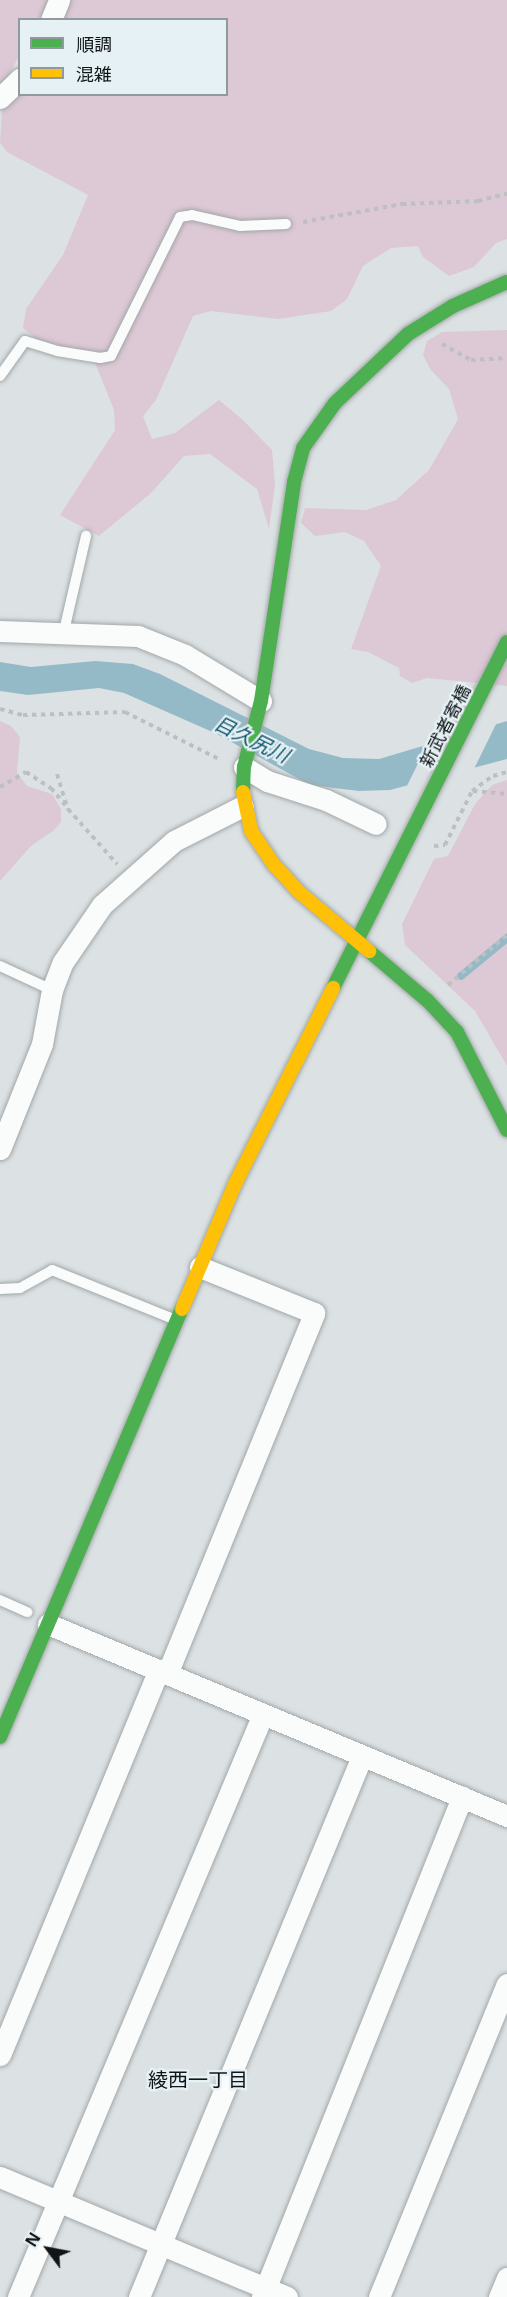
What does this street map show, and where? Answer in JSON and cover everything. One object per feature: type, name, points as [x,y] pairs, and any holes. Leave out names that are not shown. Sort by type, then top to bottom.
[{"type":"street","points":[[52,18],[59,0]]},
{"type":"street","points":[[0,98],[18,81]]},
{"type":"street","points":[[507,282],[421,326],[350,387],[303,448],[294,482],[260,707],[238,763],[243,806],[251,831],[274,865],[358,943],[428,1001],[457,1032],[507,1130]]},
{"type":"street","points":[[0,632],[63,636],[138,636],[185,655],[260,707]]},
{"type":"street","name":"新武者寄橋","points":[[0,1737],[236,1182],[358,943],[507,642]]},
{"type":"street","points":[[238,763],[267,781],[326,800],[376,824]]},
{"type":"street","points":[[0,1149],[42,1044],[52,990],[63,962],[102,905],[174,841],[243,806]]},
{"type":"street","points":[[0,2055],[315,1313],[200,1267]]},
{"type":"street","points":[[48,1624],[507,1816]]},
{"type":"street","points":[[18,2297],[263,1714]]},
{"type":"street","points":[[140,2297],[362,1756]]},
{"type":"street","points":[[264,2292],[462,1797]]},
{"type":"street","points":[[379,2297],[507,1984]]},
{"type":"street","points":[[0,2177],[161,2244],[264,2292],[287,2297]]},
{"type":"street","points":[[499,2297],[507,2278]]},
{"type":"lane","points":[[0,376],[25,341],[57,351],[111,356],[180,217],[192,215],[240,226],[286,224]]},
{"type":"lane","points":[[63,636],[86,536]]},
{"type":"lane","points":[[0,966],[52,990]]},
{"type":"lane","points":[[0,1288],[20,1288],[52,1270],[176,1320]]},
{"type":"lane","points":[[0,1600],[27,1612]]},
{"type":"path","points":[[286,224],[402,204],[478,201],[507,194]]},
{"type":"path","points":[[421,326],[456,354],[471,360],[507,358]]},
{"type":"path","points":[[0,710],[23,715],[125,712],[238,763]]},
{"type":"path","points":[[0,787],[26,772],[51,788],[130,880]]},
{"type":"path","points":[[430,845],[437,848],[445,845],[472,791],[493,776],[507,772]]},
{"type":"path","points":[[57,774],[68,809]]},
{"type":"path","points":[[472,791],[507,794]]},
{"type":"path","points":[[444,988],[507,935]]},
{"type":"shaded area","points":[[0,0],[507,0],[507,239],[496,243],[474,267],[449,276],[423,257],[418,246],[391,248],[363,266],[347,299],[331,311],[278,319],[211,311],[193,316],[156,400],[143,416],[152,439],[175,433],[219,400],[243,420],[272,450],[275,485],[269,529],[257,489],[210,454],[184,456],[151,493],[99,536],[60,515],[115,430],[114,410],[94,360],[38,340],[23,328],[26,309],[63,255],[88,195],[7,152],[0,143],[3,96],[18,67],[18,96],[228,96],[228,18],[18,18],[18,58],[0,91]]},
{"type":"shaded area","points":[[507,330],[507,686],[427,678],[412,683],[400,676],[399,668],[368,652],[351,649],[381,566],[364,541],[345,532],[315,536],[301,523],[305,508],[366,510],[396,500],[429,470],[458,419],[449,389],[430,369],[423,355],[427,341],[442,332]]},
{"type":"shaded area","points":[[0,721],[11,726],[20,737],[17,773],[27,786],[52,794],[61,809],[61,822],[54,830],[31,846],[0,881]]},
{"type":"shaded area","points":[[507,780],[507,1066],[475,1011],[405,945],[402,924],[434,859],[448,856],[475,804],[492,785]]},
{"type":"water","name":"目久尻川","points":[[95,661],[133,664],[160,674],[309,749],[343,758],[379,759],[507,721],[507,759],[390,790],[359,791],[310,785],[217,734],[124,693],[99,688],[28,695],[0,691],[0,662],[31,667]]},
{"type":"pier","points":[[498,720],[473,771],[405,790],[429,741]]},
{"type":"waterway","points":[[461,976],[507,938]]},
{"type":"traffic: fast","points":[[243,792],[244,767],[261,701],[294,482],[303,448],[335,403],[408,334],[453,306],[507,282]]},
{"type":"traffic: fast","points":[[333,988],[507,642]]},
{"type":"traffic: fast","points":[[369,951],[428,1001],[457,1032],[507,1130]]},
{"type":"traffic: fast","points":[[0,1737],[182,1309]]},
{"type":"traffic: slow","points":[[243,792],[251,831],[274,865],[299,892],[369,951]]},
{"type":"traffic: slow","points":[[182,1309],[236,1182],[333,988]]},
{"type":"district","name":"綾西一丁目","points":[[198,2079]]}]
